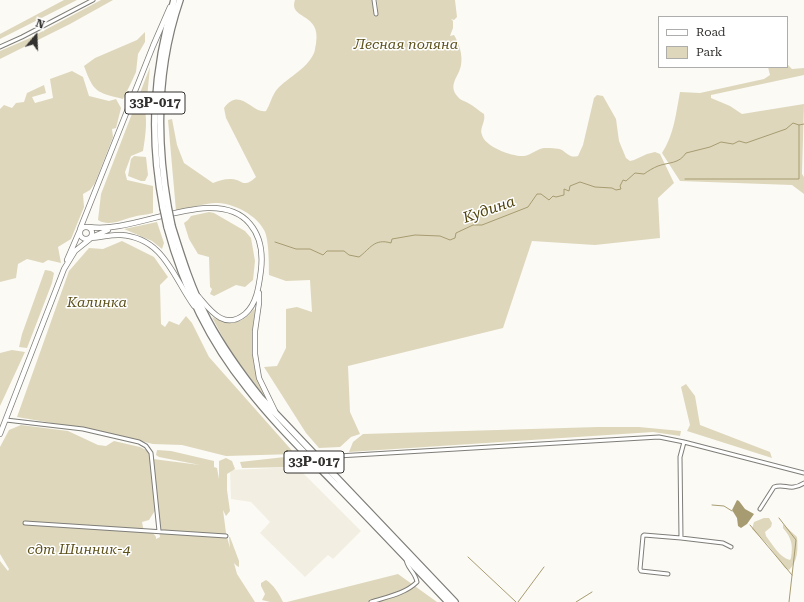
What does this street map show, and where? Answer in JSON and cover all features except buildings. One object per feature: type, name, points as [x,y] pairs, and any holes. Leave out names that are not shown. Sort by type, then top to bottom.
[{"type":"highway","name":"33Р-017","points":[[173,0],[160,63],[155,110],[155,148],[165,207],[178,262],[197,310],[227,362],[258,402],[448,602]]},
{"type":"highway","name":"33Р-017","points":[[165,207],[161,155],[161,97],[169,39],[180,0]]},
{"type":"highway","name":"33Р-017","points":[[169,226],[208,320],[229,355],[249,383],[323,464],[455,602]]},
{"type":"main road","points":[[0,434],[69,254],[173,0]]},
{"type":"main road","points":[[80,230],[84,227],[114,227],[200,209],[214,208],[230,210],[244,218],[251,225],[257,235],[262,257],[259,303],[255,331],[255,354],[259,378],[277,415]]},
{"type":"main road","points":[[89,227],[92,231],[90,238]]},
{"type":"main road","points":[[64,269],[75,251],[90,238],[114,227]]},
{"type":"main road","points":[[80,230],[80,235],[84,238],[122,235],[138,239],[148,244],[165,259],[197,310]]},
{"type":"main road","points":[[196,293],[213,314],[224,319],[231,320],[242,316],[249,311],[255,299],[259,285]]},
{"type":"street","points":[[0,47],[93,0]]},
{"type":"street","points":[[374,0],[376,14]]},
{"type":"street","points":[[6,420],[83,429],[139,442],[146,446],[152,452],[160,531]]},
{"type":"street","points":[[323,464],[330,458],[338,456],[659,437],[804,473]]},
{"type":"street","points":[[681,538],[680,457],[684,442]]},
{"type":"street","points":[[760,509],[774,487],[780,486],[790,488],[804,483]]},
{"type":"street","points":[[25,523],[226,536]]},
{"type":"street","points":[[668,574],[641,571],[643,536],[646,534],[723,544],[731,548]]},
{"type":"street","points":[[371,602],[405,591],[412,587],[416,582],[416,575],[406,563],[406,558]]},
{"type":"shaded area","points":[[297,467],[361,531],[333,559],[328,555],[305,577],[260,533],[270,522],[251,502],[231,499],[230,470]]},
{"type":"shaded area","points":[[737,500],[745,509],[754,514],[747,524],[741,528],[738,526],[737,518],[732,510]]},
{"type":"green space","points":[[64,0],[77,0],[0,39],[0,34]]},
{"type":"green space","points":[[101,0],[113,0],[70,24],[0,59],[0,51],[30,38]]},
{"type":"green space","name":"Лесная поляна","points":[[295,0],[372,0],[374,14],[378,12],[377,0],[455,0],[457,17],[454,20],[451,19],[453,21],[453,28],[450,36],[454,35],[460,49],[461,61],[454,89],[455,93],[461,100],[470,104],[484,114],[481,132],[484,139],[488,143],[507,153],[519,156],[524,156],[544,148],[553,148],[560,149],[571,156],[578,156],[583,145],[594,98],[597,95],[603,96],[616,119],[619,141],[626,158],[630,161],[655,152],[660,154],[674,183],[658,198],[660,238],[595,245],[532,241],[503,328],[348,366],[350,412],[360,434],[351,437],[340,447],[319,448],[306,433],[264,367],[277,366],[286,348],[286,309],[297,307],[312,312],[310,280],[286,281],[269,275],[266,234],[256,220],[244,211],[225,204],[214,203],[176,211],[168,120],[172,119],[177,145],[184,163],[213,183],[221,180],[234,179],[248,183],[256,177],[226,118],[224,108],[230,102],[241,100],[256,109],[266,111],[279,87],[301,70],[314,53],[317,34],[310,21],[296,11],[294,6]]},
{"type":"green space","points":[[145,32],[145,42],[138,54],[136,72],[123,99],[101,93],[97,90],[91,82],[84,66],[95,58],[137,40]]},
{"type":"green space","points":[[788,65],[792,69],[804,68],[804,75],[711,95],[711,98],[730,106],[742,114],[804,104],[802,174],[804,177],[804,194],[792,185],[680,181],[662,153],[672,131],[680,92],[700,93],[764,79],[770,75],[768,68],[788,68]]},
{"type":"green space","points":[[150,67],[147,98],[143,100],[146,113],[146,126],[143,151],[131,156],[125,172],[127,180],[153,186],[153,213],[135,216],[111,223],[102,222],[98,220],[101,194]]},
{"type":"green space","points":[[72,71],[83,77],[89,96],[109,101],[116,99],[121,108],[116,128],[112,129],[113,137],[95,183],[90,190],[83,194],[84,207],[71,239],[58,247],[61,263],[48,260],[43,263],[27,259],[18,264],[16,278],[0,282],[0,109],[4,105],[12,108],[16,103],[24,102],[27,93],[44,85],[46,93],[32,97],[35,103],[53,98],[50,79]]},
{"type":"green space","points":[[134,156],[146,157],[148,175],[145,181],[128,176],[131,159]]},
{"type":"green space","points":[[209,212],[214,213],[245,231],[251,238],[255,261],[253,280],[245,287],[236,285],[214,296],[210,294],[212,289],[210,287],[209,257],[198,254],[189,239],[184,223],[191,216]]},
{"type":"green space","points":[[157,222],[164,243],[162,249],[152,241],[124,229]]},
{"type":"green space","name":"Калинка","points":[[122,241],[154,257],[168,277],[160,285],[161,324],[165,327],[169,321],[179,325],[186,316],[192,323],[209,357],[295,454],[226,456],[182,445],[153,444],[98,431],[17,417],[69,271],[89,248],[103,249]]},
{"type":"green space","points":[[45,270],[54,273],[52,283],[27,348],[19,347],[22,334]]},
{"type":"green space","points":[[254,309],[252,345],[254,365],[266,398],[230,351],[212,317],[230,323],[240,321]]},
{"type":"green space","points":[[12,350],[25,352],[0,406],[0,353]]},
{"type":"green space","points":[[686,384],[695,396],[700,425],[770,452],[772,458],[687,431],[690,425],[681,387]]},
{"type":"green space","name":"сдт Шинник-4","points":[[21,425],[68,431],[98,445],[106,446],[114,441],[140,447],[146,450],[151,456],[156,509],[149,520],[142,522],[144,532],[152,533],[155,535],[156,539],[160,537],[153,459],[200,465],[159,457],[156,455],[157,450],[171,451],[214,461],[214,467],[217,468],[219,479],[219,461],[226,458],[232,461],[235,469],[227,474],[227,490],[230,511],[226,516],[223,510],[226,533],[230,548],[229,537],[239,561],[239,567],[234,563],[237,574],[255,602],[0,602],[0,561],[8,571],[9,569],[0,554],[0,447],[9,430]]},
{"type":"green space","points":[[639,427],[681,431],[680,436],[653,432],[349,452],[353,442],[363,434]]},
{"type":"green space","points":[[285,457],[299,458],[300,463],[292,467],[242,468],[240,462]]},
{"type":"green space","points":[[764,518],[769,518],[772,523],[771,527],[765,532],[766,536],[776,550],[786,559],[790,560],[791,558],[792,545],[783,528],[783,524],[797,537],[796,559],[789,570],[785,568],[768,545],[752,529],[754,522]]},
{"type":"green space","points":[[398,574],[437,602],[287,602]]},
{"type":"green space","points":[[266,580],[276,590],[283,602],[270,602],[262,600],[265,594],[261,583]]},
{"type":"waterway","name":"Кудина","points":[[275,242],[296,249],[310,249],[323,255],[327,251],[344,251],[349,255],[359,257],[376,243],[391,243],[392,239],[415,235],[440,236],[450,240],[455,238],[456,233],[473,225],[482,225],[528,207],[537,194],[541,194],[549,200],[553,196],[556,197],[564,195],[564,189],[569,191],[570,186],[580,182],[595,187],[612,188],[616,190],[621,189],[620,186],[623,180],[626,181],[635,173],[644,174],[658,166],[677,161],[686,153],[710,147],[721,142],[733,144],[739,141],[746,143],[786,129],[793,123],[799,125],[804,124]]},
{"type":"waterway","points":[[685,179],[799,179],[799,125]]},
{"type":"waterway","points":[[712,505],[724,506],[732,511]]},
{"type":"waterway","points":[[779,518],[796,540],[789,602]]},
{"type":"waterway","points":[[750,525],[792,575]]},
{"type":"waterway","points":[[468,557],[516,602]]},
{"type":"waterway","points":[[518,602],[544,567]]},
{"type":"waterway","points":[[576,602],[592,592]]}]
